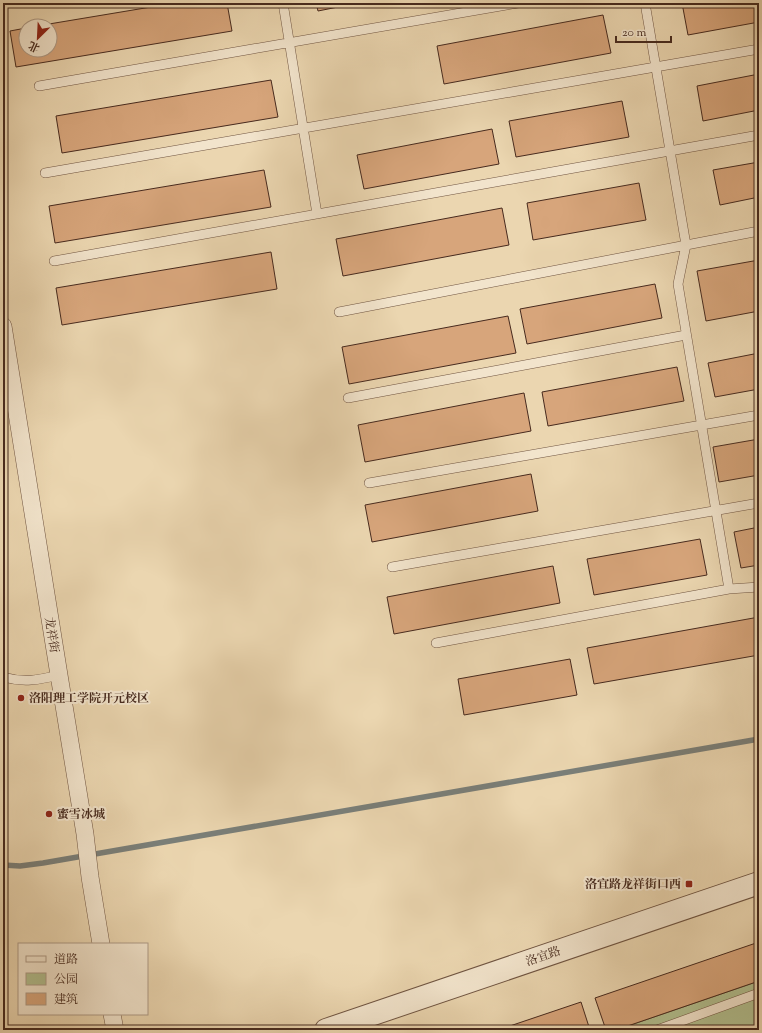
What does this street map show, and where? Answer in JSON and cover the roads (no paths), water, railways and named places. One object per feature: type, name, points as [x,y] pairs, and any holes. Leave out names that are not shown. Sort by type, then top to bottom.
[{"type":"street","name":"龙祥街","points":[[3,326],[85,834],[90,877],[101,943]]},
{"type":"street","name":"洛宜路","points":[[326,1030],[759,883]]},
{"type":"street","name":"洛宜路","points":[[368,1030],[759,897]]},
{"type":"street","points":[[112,1015],[115,1030]]},
{"type":"lane","points":[[284,3],[317,214]]},
{"type":"lane","points":[[39,86],[518,3]]},
{"type":"lane","points":[[645,3],[686,245],[678,284],[729,589]]},
{"type":"lane","points":[[46,172],[759,49]]},
{"type":"lane","points":[[54,261],[759,135]]},
{"type":"lane","points":[[339,312],[759,231]]},
{"type":"lane","points":[[348,398],[686,334]]},
{"type":"lane","points":[[369,483],[759,415]]},
{"type":"lane","points":[[392,567],[759,503]]},
{"type":"lane","points":[[436,643],[729,589],[759,587]]},
{"type":"lane","points":[[3,677],[22,681],[31,681],[59,675]]},
{"type":"lane","points":[[657,1030],[759,993]]},
{"type":"waterway","points":[[3,865],[20,866],[43,863],[759,739]]},
{"type":"place","name":"洛阳理工学院开元校区","points":[[21,698]]},
{"type":"place","name":"蜜雪冰城","points":[[49,814]]},
{"type":"place","name":"洛宜路龙祥街口西","points":[[689,884]]}]
